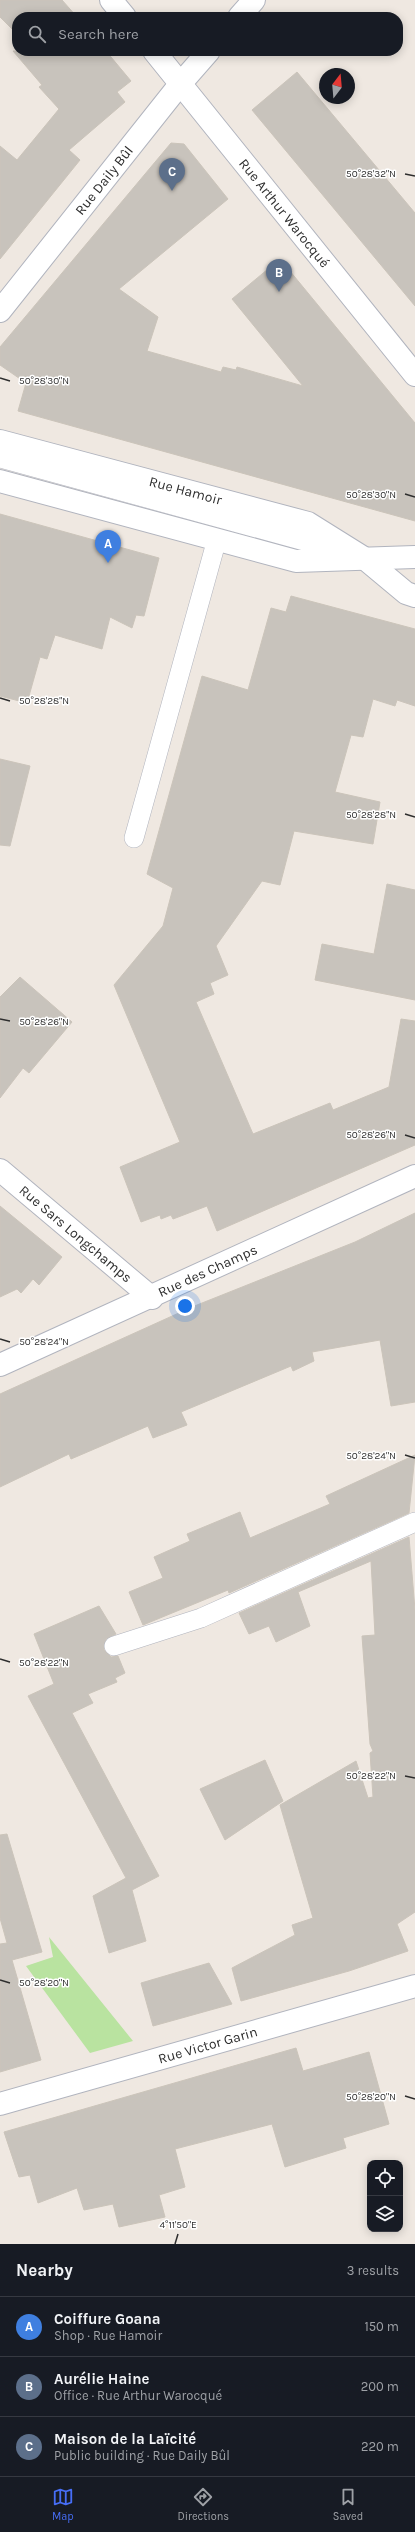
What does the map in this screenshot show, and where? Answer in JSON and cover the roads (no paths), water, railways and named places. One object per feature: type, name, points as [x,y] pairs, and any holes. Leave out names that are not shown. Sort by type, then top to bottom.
[{"type":"street","points":[[111,0],[121,12]]},
{"type":"street","points":[[243,12],[254,0]]},
{"type":"street","name":"Rue Arthur Warocqué","points":[[158,56],[415,375]]},
{"type":"street","name":"Rue Daily Bûl","points":[[0,311],[181,83],[205,56]]},
{"type":"street","name":"Rue Hamoir","points":[[0,441],[308,523],[364,558],[406,593],[415,596]]},
{"type":"street","name":"Rue Hamoir","points":[[0,481],[296,561],[415,557]]},
{"type":"street","name":"Rue Sars Longchamps","points":[[0,1170],[152,1298]]},
{"type":"street","name":"Rue des Champs","points":[[0,1365],[152,1298],[415,1176]]},
{"type":"street","name":"Rue Victor Garin","points":[[0,2104],[415,1986]]},
{"type":"lane","name":"Rue Hamoir","points":[[0,458],[364,558]]},
{"type":"lane","points":[[134,838],[217,539]]},
{"type":"lane","points":[[114,1646],[201,1618],[415,1522]]},
{"type":"place","name":"Maison de la Laïcité","points":[[172,191]]},
{"type":"place","name":"Aurélie Haine","points":[[279,292]]},
{"type":"place","name":"Coiffure Goana","points":[[108,563]]}]
